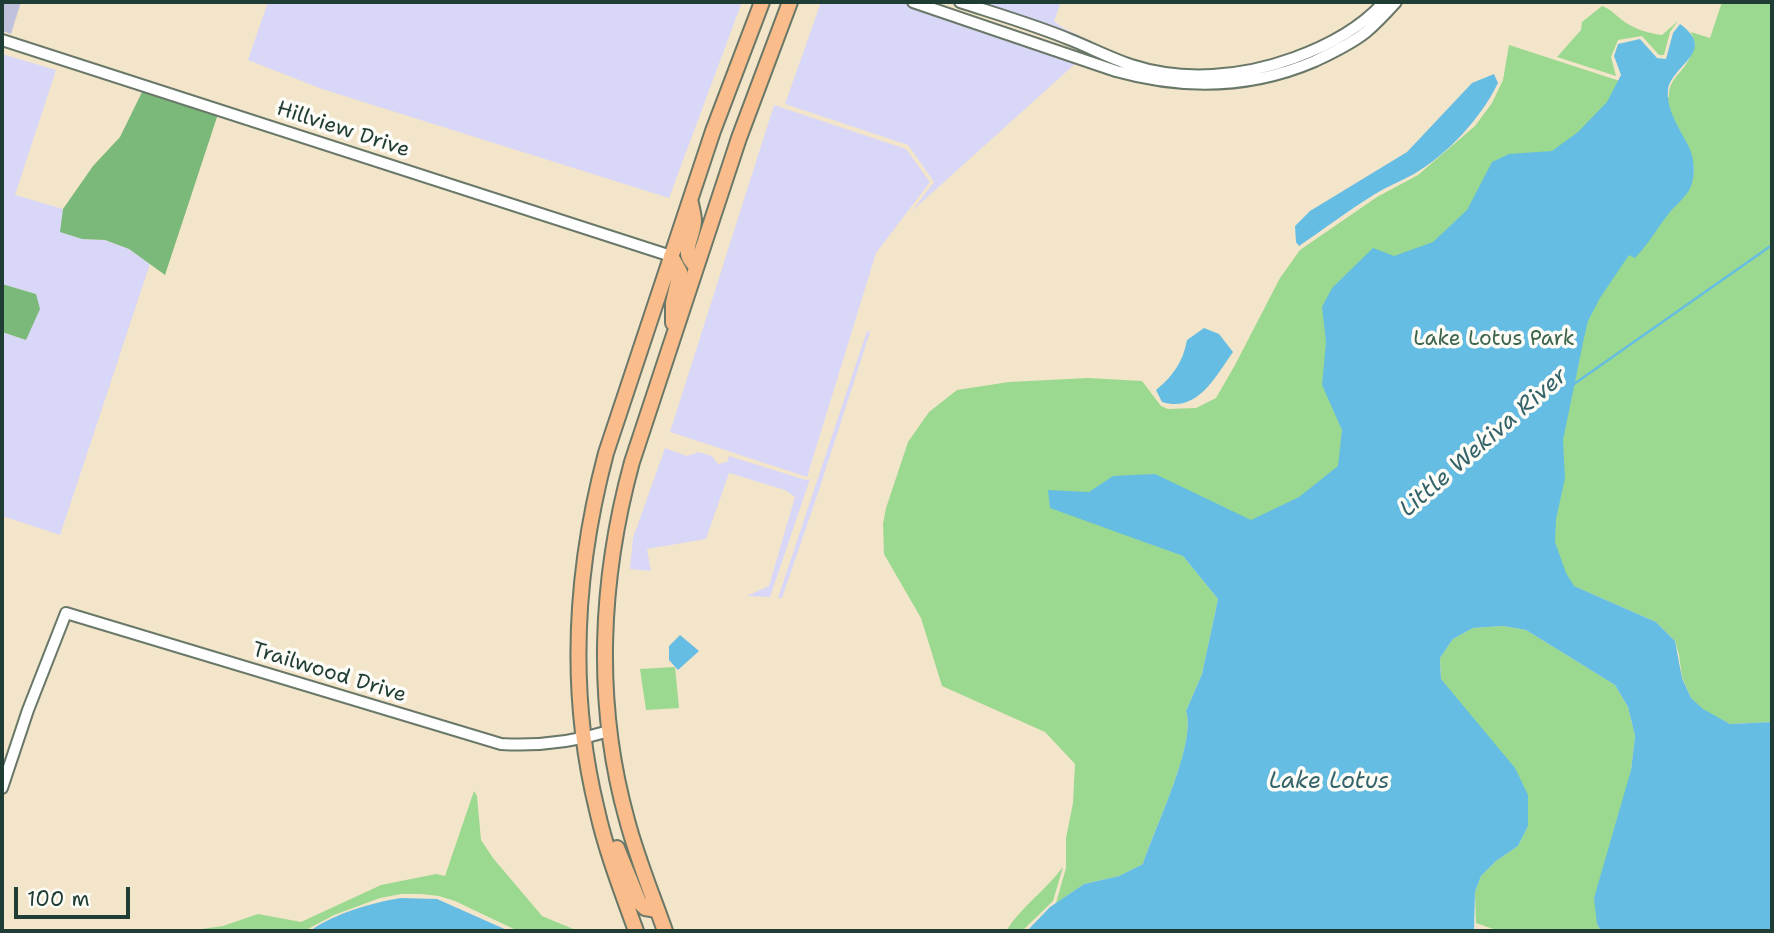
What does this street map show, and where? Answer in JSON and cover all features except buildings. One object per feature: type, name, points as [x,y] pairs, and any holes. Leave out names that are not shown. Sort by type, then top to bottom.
[{"type":"main road","points":[[636,931],[597,810],[584,739],[578,630],[583,570],[590,523],[606,453],[731,78],[762,2]]},
{"type":"main road","points":[[665,931],[627,819],[610,737],[605,633],[606,598],[615,529],[632,462],[673,335],[757,86],[790,2]]},
{"type":"main road","points":[[691,198],[694,222],[687,251],[690,261],[696,266]]},
{"type":"main road","points":[[671,256],[680,272],[673,303],[673,335]]},
{"type":"main road","points":[[597,810],[610,830],[639,902],[645,908],[657,910]]},
{"type":"street","points":[[913,2],[1116,71],[1149,80],[1189,85],[1252,81],[1306,65],[1365,33],[1396,2]]},
{"type":"street","points":[[960,2],[1072,40],[1133,66],[1189,75],[1227,75],[1256,69],[1312,51],[1340,37],[1373,14],[1384,2]]},
{"type":"street","name":"Hillview Drive","points":[[2,40],[671,256]]},
{"type":"street","name":"Trailwood Drive","points":[[2,788],[27,710],[66,613],[485,740],[516,744],[610,737]]},
{"type":"shaded area","points":[[2,2],[21,2],[11,34],[2,31]]},
{"type":"shaded area","points":[[268,2],[742,2],[669,198],[322,89],[248,60]]},
{"type":"shaded area","points":[[821,2],[899,2],[1076,63],[912,211],[934,182],[908,145],[785,104]]},
{"type":"shaded area","points":[[974,2],[1061,2],[1054,21],[1104,47],[1103,50]]},
{"type":"shaded area","points":[[2,54],[56,70],[15,195],[63,209],[61,232],[82,239],[105,240],[129,249],[150,264],[60,535],[2,516],[2,332],[26,340],[36,294],[2,284]]},
{"type":"shaded area","points":[[774,105],[906,149],[930,182],[876,253],[807,477],[670,432]]},
{"type":"shaded area","points":[[867,331],[870,332],[818,493],[782,598],[778,598]]},
{"type":"shaded area","points":[[665,448],[687,456],[698,452],[712,456],[718,464],[727,462],[729,456],[810,479],[770,597],[747,596],[769,586],[795,497],[785,490],[729,473],[706,539],[647,549],[651,571],[630,569],[633,538]]},
{"type":"green space","name":"Lake Lotus Park","points":[[1722,2],[1772,2],[1772,722],[1730,724],[1703,710],[1691,698],[1682,677],[1675,641],[1656,622],[1576,587],[1297,588],[1080,517],[1183,556],[1218,599],[1202,674],[1186,711],[1188,726],[1180,764],[1143,864],[1119,876],[1084,884],[1056,903],[1066,868],[1066,838],[1073,803],[1075,764],[1045,732],[942,686],[921,618],[884,554],[883,524],[886,508],[908,442],[929,412],[957,390],[1009,382],[1088,378],[1142,381],[1161,406],[1168,409],[1196,408],[1216,398],[1280,278],[1300,250],[1377,197],[1418,175],[1475,126],[1492,103],[1503,80],[1509,45],[1669,97],[1673,82],[1688,61],[1695,44],[1691,32],[1710,38]],"holes":[[[1680,131],[1687,144],[1693,174],[1686,191],[1670,212]]]},
{"type":"green space","points":[[1602,6],[1631,26],[1656,34],[1662,35],[1678,21],[1670,32],[1664,55],[1659,55],[1642,36],[1618,40],[1611,57],[1616,76],[1557,57],[1581,30],[1582,22]]},
{"type":"green space","points":[[143,90],[218,114],[165,275],[129,249],[105,240],[82,239],[60,232],[63,209],[93,166],[120,137]]},
{"type":"green space","points":[[2,284],[36,294],[40,309],[26,340],[2,332]]},
{"type":"green space","points":[[1503,626],[1526,630],[1615,685],[1628,707],[1635,736],[1631,770],[1597,924],[1601,931],[1499,931],[1476,923],[1475,892],[1481,876],[1496,861],[1518,846],[1528,826],[1462,706],[1441,679],[1440,658],[1453,639],[1473,628]]},
{"type":"green space","points":[[675,667],[679,708],[646,710],[640,669]]},
{"type":"green space","points":[[474,791],[477,796],[481,840],[493,858],[542,916],[578,931],[518,931],[455,901],[439,896],[401,894],[380,898],[334,915],[304,931],[188,931],[223,926],[258,914],[301,922],[381,885],[436,874],[445,876]]},
{"type":"green space","points":[[1063,867],[1053,901],[1022,931],[1006,931],[1019,914]]},
{"type":"water","name":"Lake Lotus","points":[[1680,24],[1691,34],[1695,42],[1694,50],[1671,81],[1668,97],[1674,119],[1692,154],[1693,181],[1690,189],[1640,253],[1635,258],[1629,255],[1588,321],[1563,440],[1565,478],[1556,519],[1555,542],[1566,573],[1574,586],[1656,622],[1675,641],[1682,678],[1691,698],[1703,709],[1730,724],[1772,722],[1772,931],[1601,931],[1597,924],[1594,898],[1631,770],[1635,736],[1628,707],[1615,685],[1526,630],[1503,626],[1473,628],[1453,639],[1440,658],[1441,679],[1515,768],[1528,795],[1528,826],[1518,846],[1496,861],[1481,876],[1475,892],[1474,931],[1027,931],[1050,907],[1084,884],[1119,876],[1143,864],[1180,764],[1188,725],[1186,711],[1202,674],[1218,599],[1183,556],[1050,508],[1048,490],[1089,492],[1113,476],[1155,474],[1251,520],[1299,497],[1338,466],[1342,430],[1322,385],[1326,342],[1322,307],[1332,288],[1373,248],[1394,256],[1433,242],[1467,210],[1492,162],[1509,154],[1552,151],[1578,132],[1607,102],[1621,75],[1614,56],[1618,44],[1640,39],[1657,58],[1666,59],[1673,33]]},
{"type":"water","points":[[1494,74],[1498,83],[1491,96],[1473,122],[1451,146],[1427,166],[1365,200],[1299,246],[1296,242],[1295,226],[1310,211],[1407,152],[1472,83]]},
{"type":"water","points":[[1204,328],[1219,334],[1233,352],[1212,382],[1196,398],[1175,404],[1162,402],[1156,390],[1176,368],[1187,340]]},
{"type":"water","points":[[680,635],[699,651],[678,670],[669,660],[669,646]]},
{"type":"water","points":[[401,898],[437,899],[509,931],[310,931],[354,910]]},
{"type":"waterway","name":"Little Wekiva River","points":[[1574,384],[1772,245]]}]
